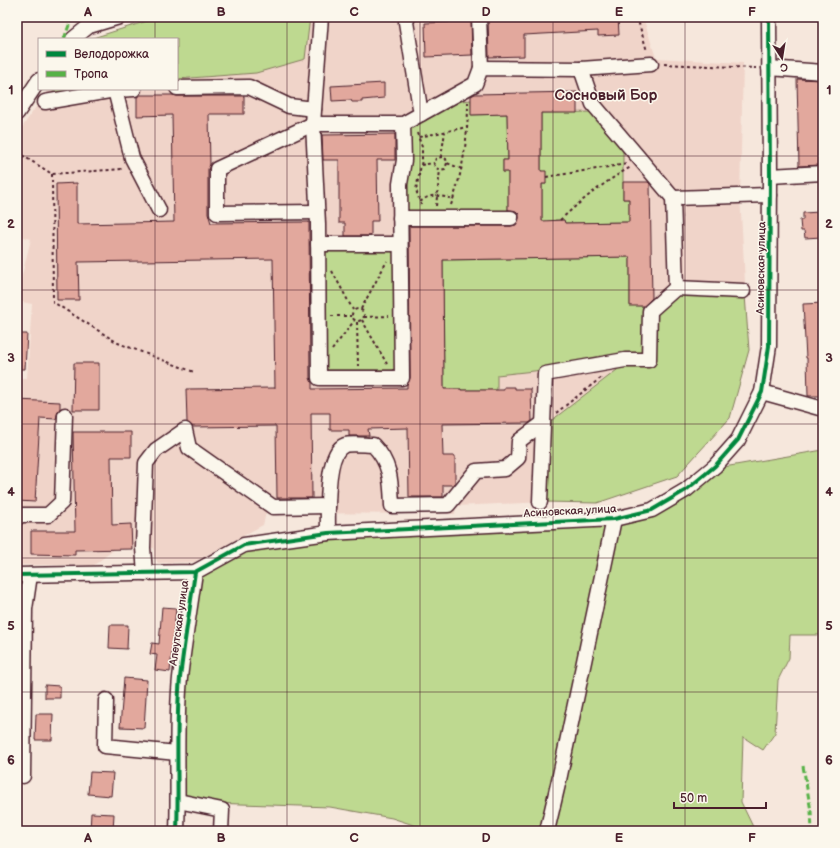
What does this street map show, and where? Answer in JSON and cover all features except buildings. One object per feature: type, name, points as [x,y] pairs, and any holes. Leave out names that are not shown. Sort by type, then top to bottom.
[{"type":"street","points":[[74,38],[89,26],[119,17]]},
{"type":"street","points":[[321,17],[313,124],[318,244],[319,378],[402,378],[399,244],[400,184],[412,119],[406,22],[408,17]]},
{"type":"street","points":[[317,212],[217,213],[217,169],[313,124],[412,119],[476,84],[481,68],[479,17]]},
{"type":"street","name":"Асиновская улица","points":[[196,572],[244,545],[328,533],[614,519],[652,510],[686,490],[715,466],[738,440],[762,392],[769,346],[769,17]]},
{"type":"street","points":[[481,68],[581,68],[651,64]]},
{"type":"street","points":[[581,68],[592,104],[673,198],[676,288]]},
{"type":"street","points":[[769,68],[823,72]]},
{"type":"street","points":[[18,110],[38,81]]},
{"type":"street","points":[[178,88],[249,87],[289,106],[314,109]]},
{"type":"street","points":[[45,102],[115,90],[132,158],[159,210]]},
{"type":"street","points":[[770,176],[823,173]]},
{"type":"street","points":[[673,198],[770,195]]},
{"type":"street","points":[[400,218],[510,218]]},
{"type":"street","points":[[318,244],[399,244]]},
{"type":"street","points":[[540,502],[545,374],[625,360],[649,360],[650,311],[676,288],[743,291]]},
{"type":"street","points":[[762,392],[823,410]]},
{"type":"street","points":[[17,518],[20,515],[48,515],[62,502],[65,415]]},
{"type":"street","points":[[448,527],[448,505],[476,471],[505,469],[518,458],[520,441],[543,423]]},
{"type":"street","points":[[145,573],[143,548],[146,463],[156,450],[185,430],[189,448],[273,507],[328,506]]},
{"type":"street","points":[[328,533],[329,476],[336,452],[345,446],[359,445],[373,445],[380,453],[390,476],[393,530]]},
{"type":"street","points":[[392,506],[448,505]]},
{"type":"street","points":[[547,831],[614,519]]},
{"type":"street","name":"Алеутская улица","points":[[24,575],[196,572],[180,679],[177,753],[177,831]]},
{"type":"street","points":[[22,776],[25,609],[24,575]]},
{"type":"street","points":[[106,700],[106,746],[177,753]]},
{"type":"street","points":[[178,801],[222,810],[221,831]]},
{"type":"path","points":[[638,17],[651,64],[769,68]]},
{"type":"path","points":[[436,218],[454,199],[462,169],[467,127],[468,88]]},
{"type":"path","points":[[412,119],[422,147],[421,165],[416,190],[420,202],[436,218]]},
{"type":"path","points":[[418,137],[467,127]]},
{"type":"path","points":[[440,157],[445,132]]},
{"type":"path","points":[[17,152],[52,174],[137,168]]},
{"type":"path","points":[[421,165],[434,162],[436,158],[440,157],[446,159],[447,163],[462,169]]},
{"type":"path","points":[[546,177],[642,161]]},
{"type":"path","points":[[560,220],[583,199],[613,177],[642,161]]},
{"type":"path","points":[[434,162],[436,168],[440,170]]},
{"type":"path","points":[[440,170],[444,169],[447,163]]},
{"type":"path","points":[[436,218],[440,170]]},
{"type":"path","points":[[52,174],[53,302],[118,343],[194,372]]},
{"type":"path","points":[[420,202],[427,196],[437,195],[454,199]]},
{"type":"path","points":[[360,309],[399,244]]},
{"type":"path","points":[[332,271],[354,310]]},
{"type":"path","points":[[351,316],[354,310],[358,308],[360,309]]},
{"type":"path","points":[[319,367],[356,321],[362,320],[364,317],[364,312],[360,309]]},
{"type":"path","points":[[364,317],[401,315]]},
{"type":"path","points":[[326,316],[351,316],[356,321],[358,378]]},
{"type":"path","points":[[362,320],[394,378]]},
{"type":"path","points":[[543,423],[606,374]]},
{"type":"shaded area","points":[[213,17],[643,17],[656,58],[743,63],[740,196],[749,350],[730,418],[677,476],[597,503],[545,502],[456,506],[455,514],[266,513],[263,525],[194,562],[158,563],[154,556],[154,548],[143,548],[115,549],[94,565],[17,565],[17,378],[27,378],[32,304],[17,301],[31,239],[17,235],[17,135],[47,90],[178,90],[178,38]]},
{"type":"green space","points":[[160,17],[310,17],[305,59],[256,73],[178,79],[178,38],[94,38]]},
{"type":"green space","points":[[51,90],[76,90],[57,93]]},
{"type":"green space","points":[[471,100],[472,115],[507,114],[508,160],[503,160],[503,172],[508,172],[508,212],[406,213],[409,124],[461,101]]},
{"type":"green space","points":[[593,112],[623,147],[623,199],[629,199],[629,222],[565,223],[564,220],[555,220],[542,233],[542,184],[546,184],[541,171],[541,113]]},
{"type":"green space","points":[[324,249],[394,249],[395,370],[324,370]]},
{"type":"green space","points":[[630,257],[630,305],[643,306],[645,356],[497,375],[497,390],[444,389],[443,260]]},
{"type":"green space","points":[[675,292],[745,295],[749,350],[730,418],[677,476],[597,503],[545,502],[547,424],[626,363],[653,364],[652,313]]},
{"type":"green space","points":[[823,450],[823,635],[790,635],[789,658],[778,680],[775,733],[763,750],[743,737],[741,802],[755,831],[432,831],[392,818],[330,807],[181,802],[183,679],[200,575],[246,551],[329,540],[615,524],[718,468]]},
{"type":"marked path","points":[[64,38],[72,17]]},
{"type":"marked path","points":[[803,766],[811,811],[812,831]]},
{"type":"cycle path","points":[[17,575],[195,572],[244,545],[328,533],[614,519],[652,510],[686,490],[715,466],[738,440],[762,392],[769,346],[769,17]]},
{"type":"cycle path","points":[[177,831],[177,735],[180,678],[195,572]]},
{"type":"district","name":"Сосновый Бор","points":[[606,95]]}]
